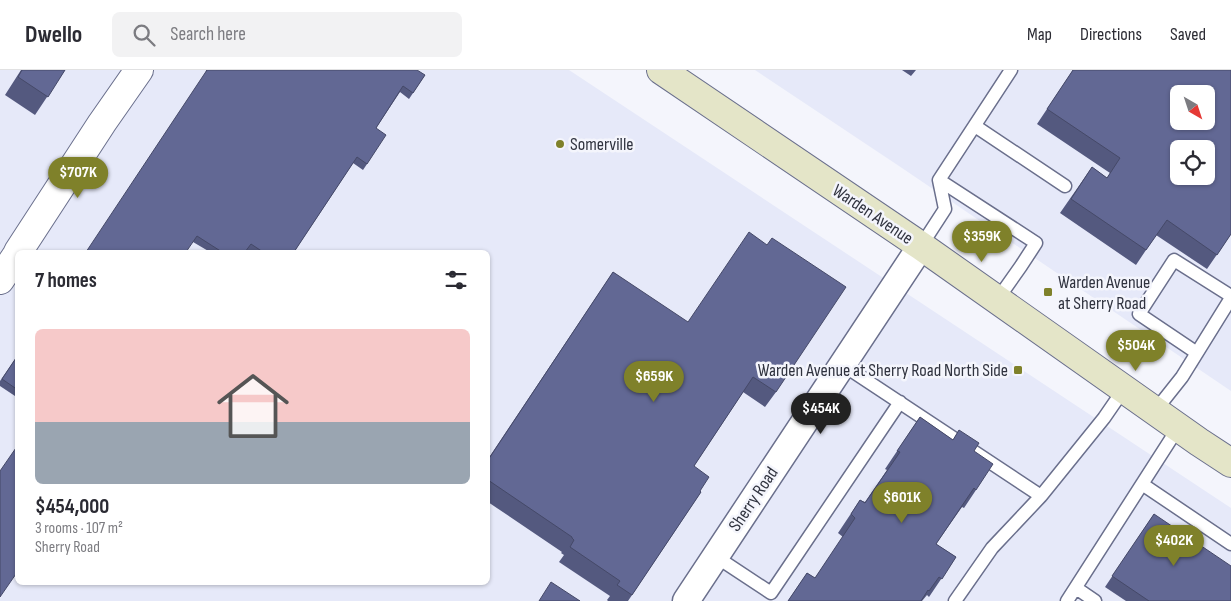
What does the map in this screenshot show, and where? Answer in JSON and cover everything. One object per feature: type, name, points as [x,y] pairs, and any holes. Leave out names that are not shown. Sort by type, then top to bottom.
[{"type":"main road","name":"Warden Avenue","points":[[661,70],[921,246],[1178,428],[1231,463]]},
{"type":"street","points":[[20,250],[102,123],[139,70]]},
{"type":"street","name":"Sherry Road","points":[[686,601],[921,246]]},
{"type":"street","points":[[0,280],[15,258]]},
{"type":"lane","points":[[921,246],[945,209],[939,180],[1012,70]]},
{"type":"lane","points":[[975,126],[1065,186]]},
{"type":"lane","points":[[939,180],[1036,243],[997,300]]},
{"type":"lane","points":[[1155,411],[1182,377],[1197,353],[1231,297],[1174,260],[1139,314],[1197,353]]},
{"type":"lane","points":[[843,364],[1041,496]]},
{"type":"lane","points":[[955,601],[992,548],[1041,496],[1104,418],[1124,389]]},
{"type":"lane","points":[[716,556],[771,593],[900,402]]},
{"type":"lane","points":[[1068,601],[1178,428]]},
{"type":"lane","points":[[1142,484],[1231,544]]},
{"type":"lane","points":[[1076,588],[1095,601]]},
{"type":"shaded area","points":[[0,70],[569,70],[1231,508],[1231,601],[0,601]]},
{"type":"shaded area","points":[[755,70],[1231,70],[1231,391],[902,168]]},
{"type":"building","points":[[22,70],[65,70],[48,97],[18,77]]},
{"type":"building","points":[[207,70],[417,70],[425,75],[413,93],[403,86],[376,128],[386,135],[367,164],[357,157],[295,250],[260,250],[251,244],[246,250],[219,250],[197,236],[187,250],[87,250]]},
{"type":"building","points":[[1073,70],[1231,70],[1231,234],[1217,255],[1167,220],[1146,250],[1071,199],[1092,167],[1107,178],[1120,158],[1047,109]]},
{"type":"building","points":[[749,232],[767,245],[772,238],[846,287],[776,392],[753,377],[694,466],[709,477],[701,492],[632,595],[617,585],[620,581],[570,547],[574,540],[572,537],[490,481],[490,457],[613,272],[688,322]]},
{"type":"building","points":[[15,360],[15,388],[2,379]]},
{"type":"building","points":[[920,417],[953,440],[959,430],[979,443],[974,451],[993,464],[976,490],[974,488],[936,544],[956,557],[942,579],[939,577],[921,601],[788,601],[807,573],[815,578],[855,518],[851,514],[860,500],[865,503],[900,452],[897,451]]},
{"type":"building","points":[[15,449],[15,575],[0,597],[0,471]]},
{"type":"building","points":[[1154,514],[1231,566],[1231,601],[1149,601],[1112,576]]},
{"type":"building","points":[[551,582],[580,601],[539,601]]},
{"type":"place","name":"Somerville","points":[[560,144]]},
{"type":"place","name":"Warden Avenue at Sherry Road","points":[[1048,292]]},
{"type":"place","name":"Warden Avenue at Sherry Road North Side","points":[[1018,370]]}]
